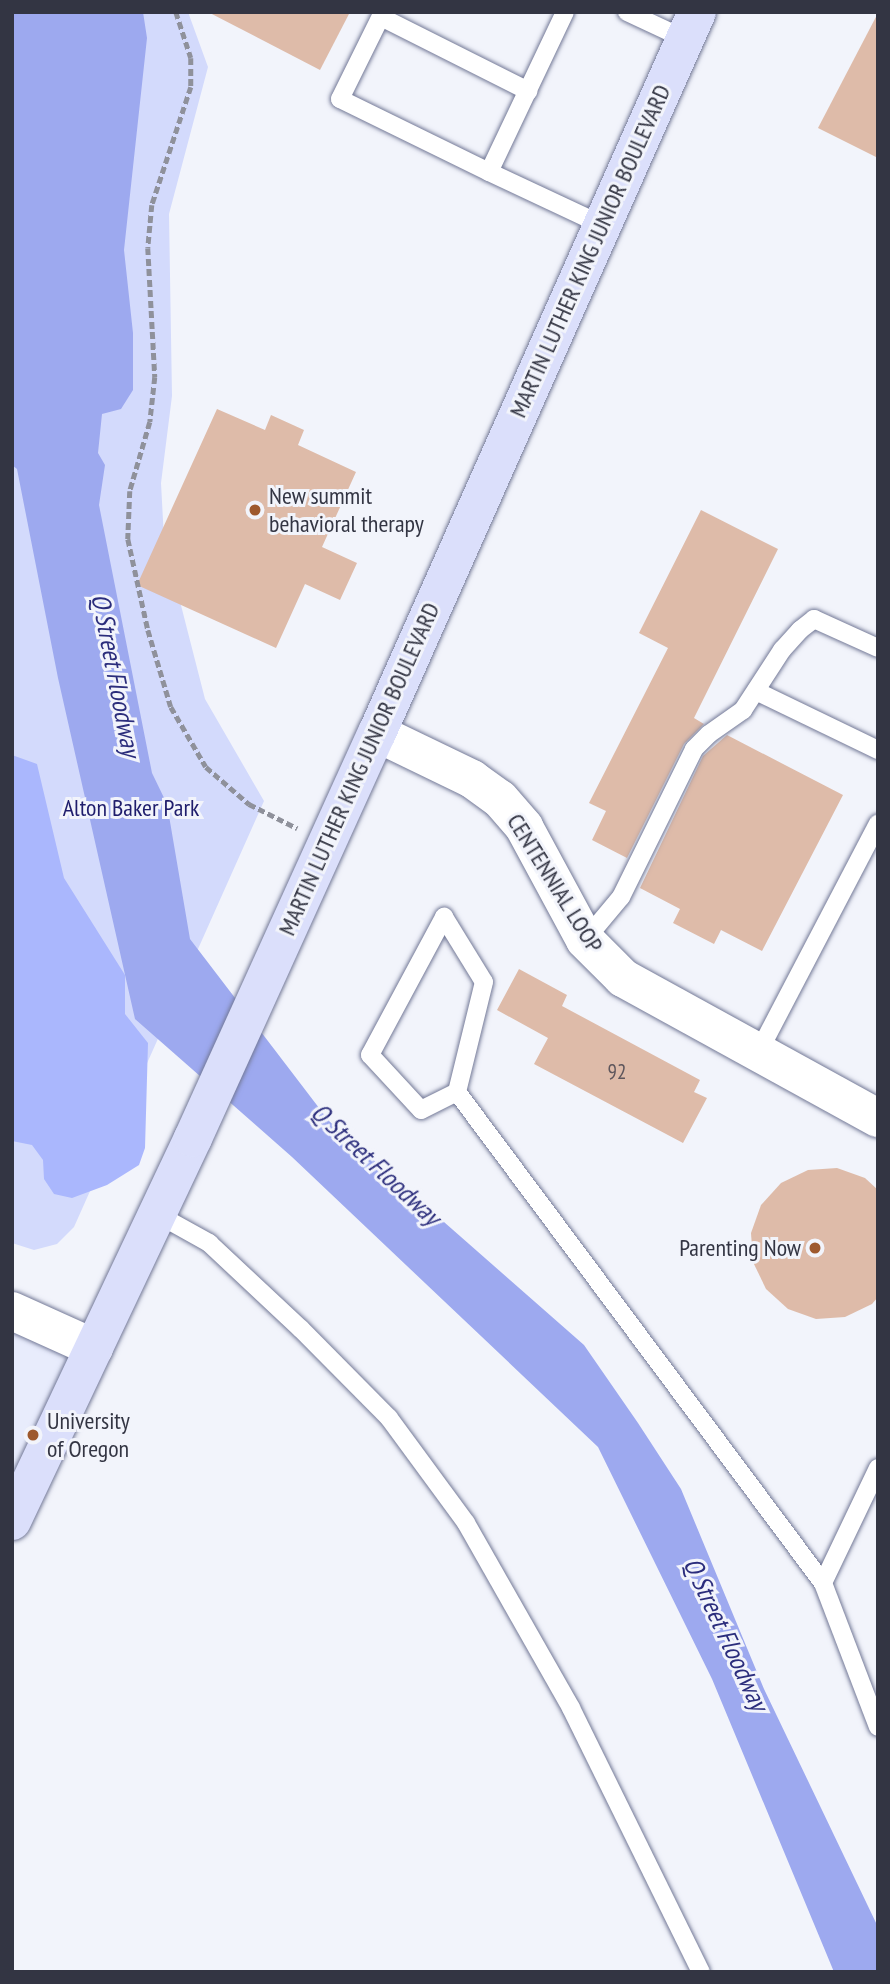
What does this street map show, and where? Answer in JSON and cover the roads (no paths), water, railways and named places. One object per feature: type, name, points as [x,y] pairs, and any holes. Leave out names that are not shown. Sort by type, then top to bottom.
[{"type":"main road","name":"MARTIN LUTHER KING JUNIOR BOULEVARD","points":[[12,1521],[193,1138],[377,733],[600,224],[691,26]]},
{"type":"street","name":"CENTENNIAL LOOP","points":[[377,733],[472,779],[500,799],[524,827],[585,940],[623,978],[878,1118]]},
{"type":"street","points":[[12,1311],[94,1348]]},
{"type":"lane","points":[[489,172],[565,12]]},
{"type":"lane","points":[[627,12],[691,26]]},
{"type":"lane","points":[[528,91],[382,15],[340,99],[600,224]]},
{"type":"lane","points":[[585,940],[621,897],[694,749],[709,734],[743,710],[782,650],[814,619],[878,648]]},
{"type":"lane","points":[[756,691],[878,750]]},
{"type":"lane","points":[[758,1053],[878,823]]},
{"type":"lane","points":[[444,917],[484,982],[457,1092],[421,1110],[370,1055],[444,917]]},
{"type":"lane","points":[[457,1092],[823,1583],[878,1727]]},
{"type":"lane","points":[[157,1214],[209,1243],[301,1329],[389,1418],[466,1523],[571,1708],[701,1972]]},
{"type":"lane","points":[[823,1583],[878,1468]]},
{"type":"water","name":"Q Street Floodway","points":[[12,12],[143,12],[147,38],[124,250],[133,333],[133,390],[121,409],[102,414],[98,453],[105,465],[99,505],[152,773],[167,804],[190,939],[329,1121],[584,1345],[638,1423],[681,1489],[764,1689],[878,1927],[878,1972],[834,1972],[712,1679],[598,1447],[292,1157],[135,1019],[58,678],[17,469],[12,465]]},
{"type":"place","name":"New summit behavioral therapy","points":[[255,510]]},
{"type":"place","name":"Parenting Now","points":[[815,1248]]},
{"type":"place","name":"University of Oregon","points":[[33,1435]]},
{"type":"park label","name":"Alton Baker Park","points":[[131,808]]}]
